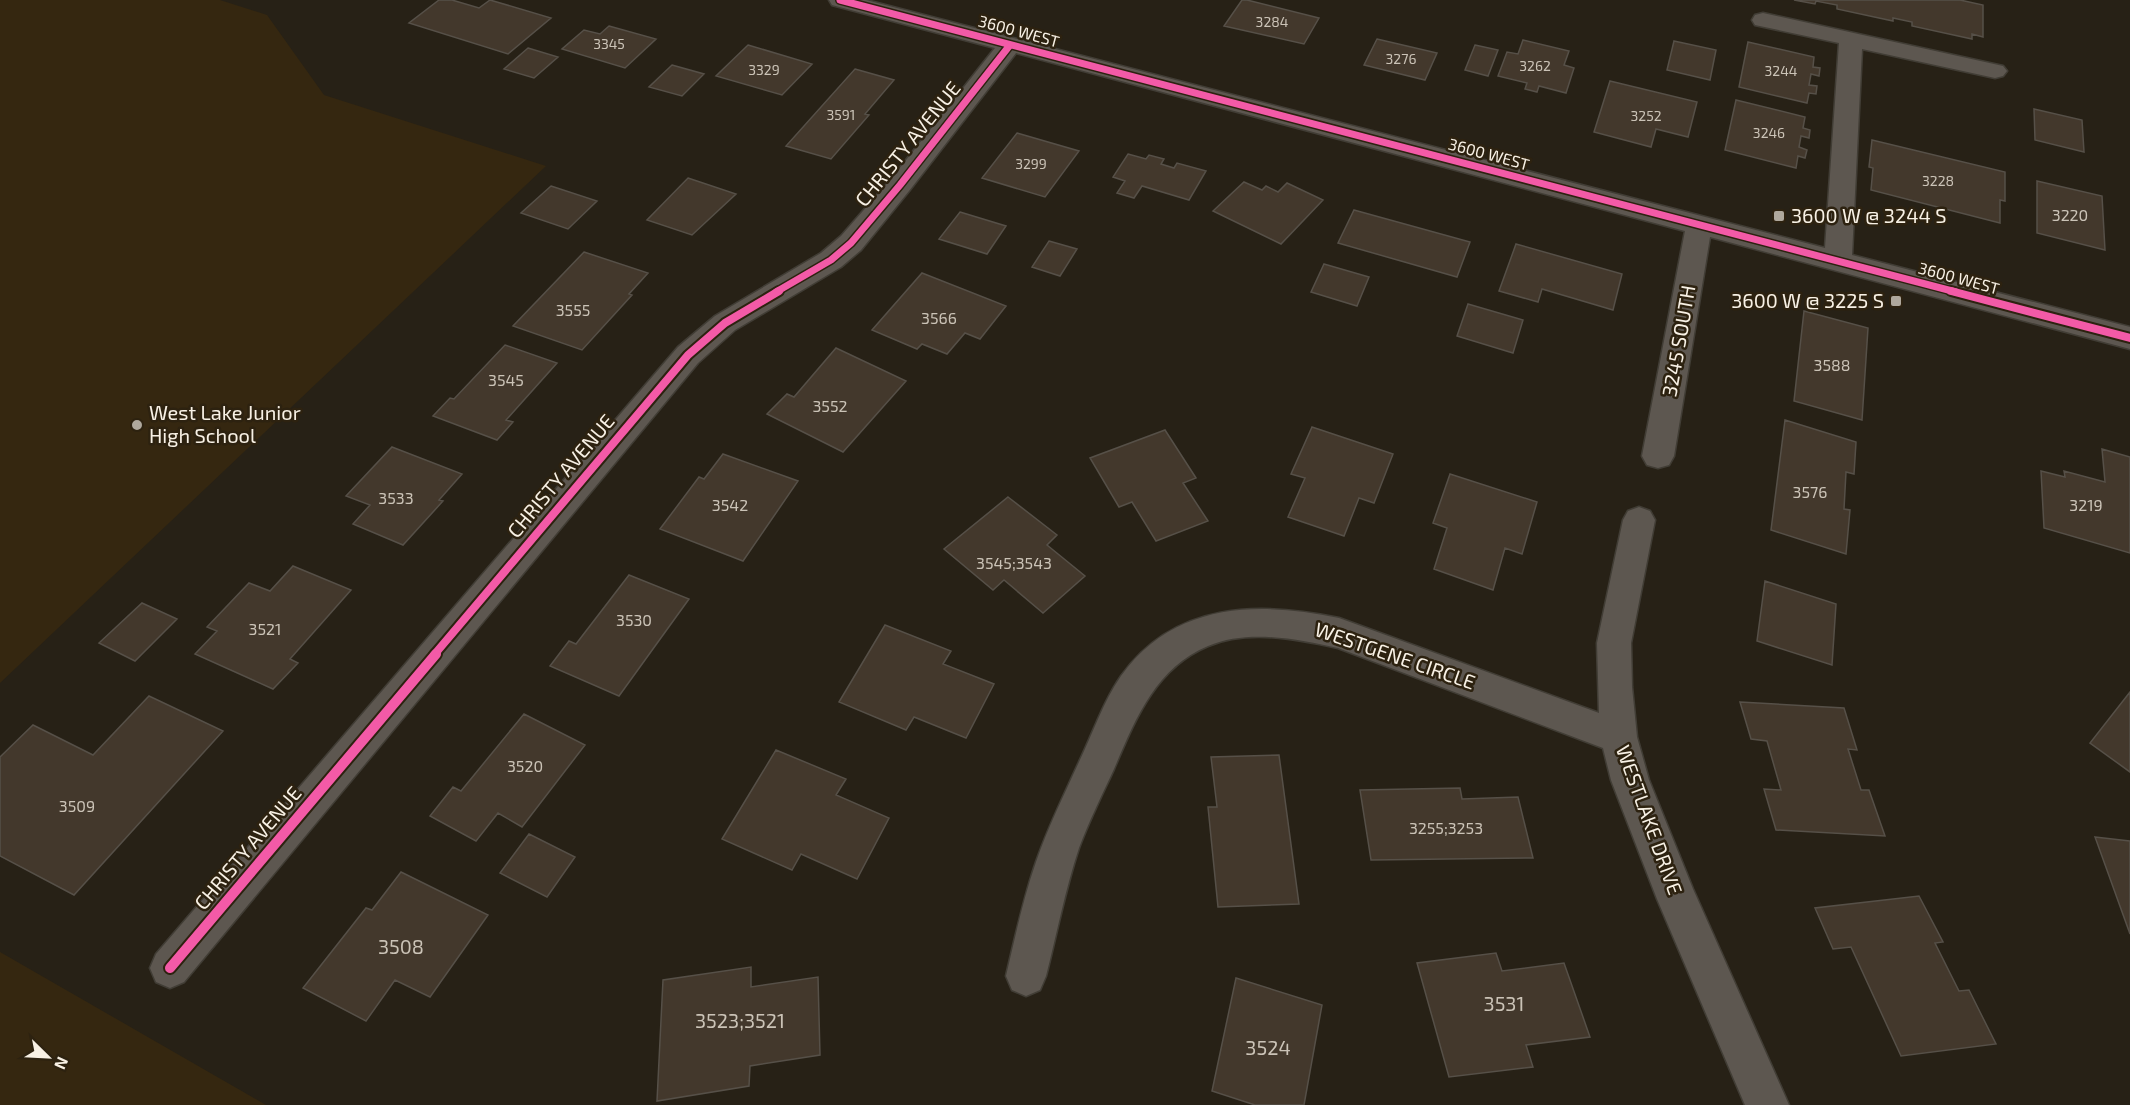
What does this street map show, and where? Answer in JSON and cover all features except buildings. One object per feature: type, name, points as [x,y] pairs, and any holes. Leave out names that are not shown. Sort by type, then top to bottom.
[{"type":"street","name":"3600 WEST","points":[[840,0],[2130,338]]},
{"type":"street","points":[[1763,20],[1995,71]]},
{"type":"street","points":[[1838,261],[1851,39]]},
{"type":"street","name":"CHRISTY AVENUE","points":[[170,968],[688,355],[725,323],[831,260],[851,243],[900,185],[1010,45]]},
{"type":"street","name":"3245 SOUTH","points":[[1658,456],[1699,225]]},
{"type":"street","name":"WESTLAKE DRIVE","points":[[1639,520],[1614,643],[1614,687],[1619,737],[1630,780],[1677,899],[1767,1105]]},
{"type":"street","name":"WESTGENE CIRCLE","points":[[1026,976],[1060,848],[1119,713],[1135,686],[1153,664],[1177,644],[1207,629],[1237,623],[1269,621],[1302,624],[1330,631],[1619,737]]},
{"type":"shaded area","name":"West Lake Junior High School","points":[[0,0],[220,0],[267,15],[324,95],[546,166],[0,683]]},
{"type":"shaded area","points":[[0,952],[266,1105],[0,1105]]},
{"type":"cycle path","points":[[840,0],[2130,338]]},
{"type":"cycle path","points":[[170,968],[688,355],[725,323],[831,260],[851,243],[900,185],[1010,45]]},
{"type":"place","name":"3600 W @ 3244 S","points":[[1779,216]]},
{"type":"place","name":"3600 W @ 3225 S","points":[[1896,301]]},
{"type":"place","name":"West Lake Junior High School","points":[[137,425]]}]
